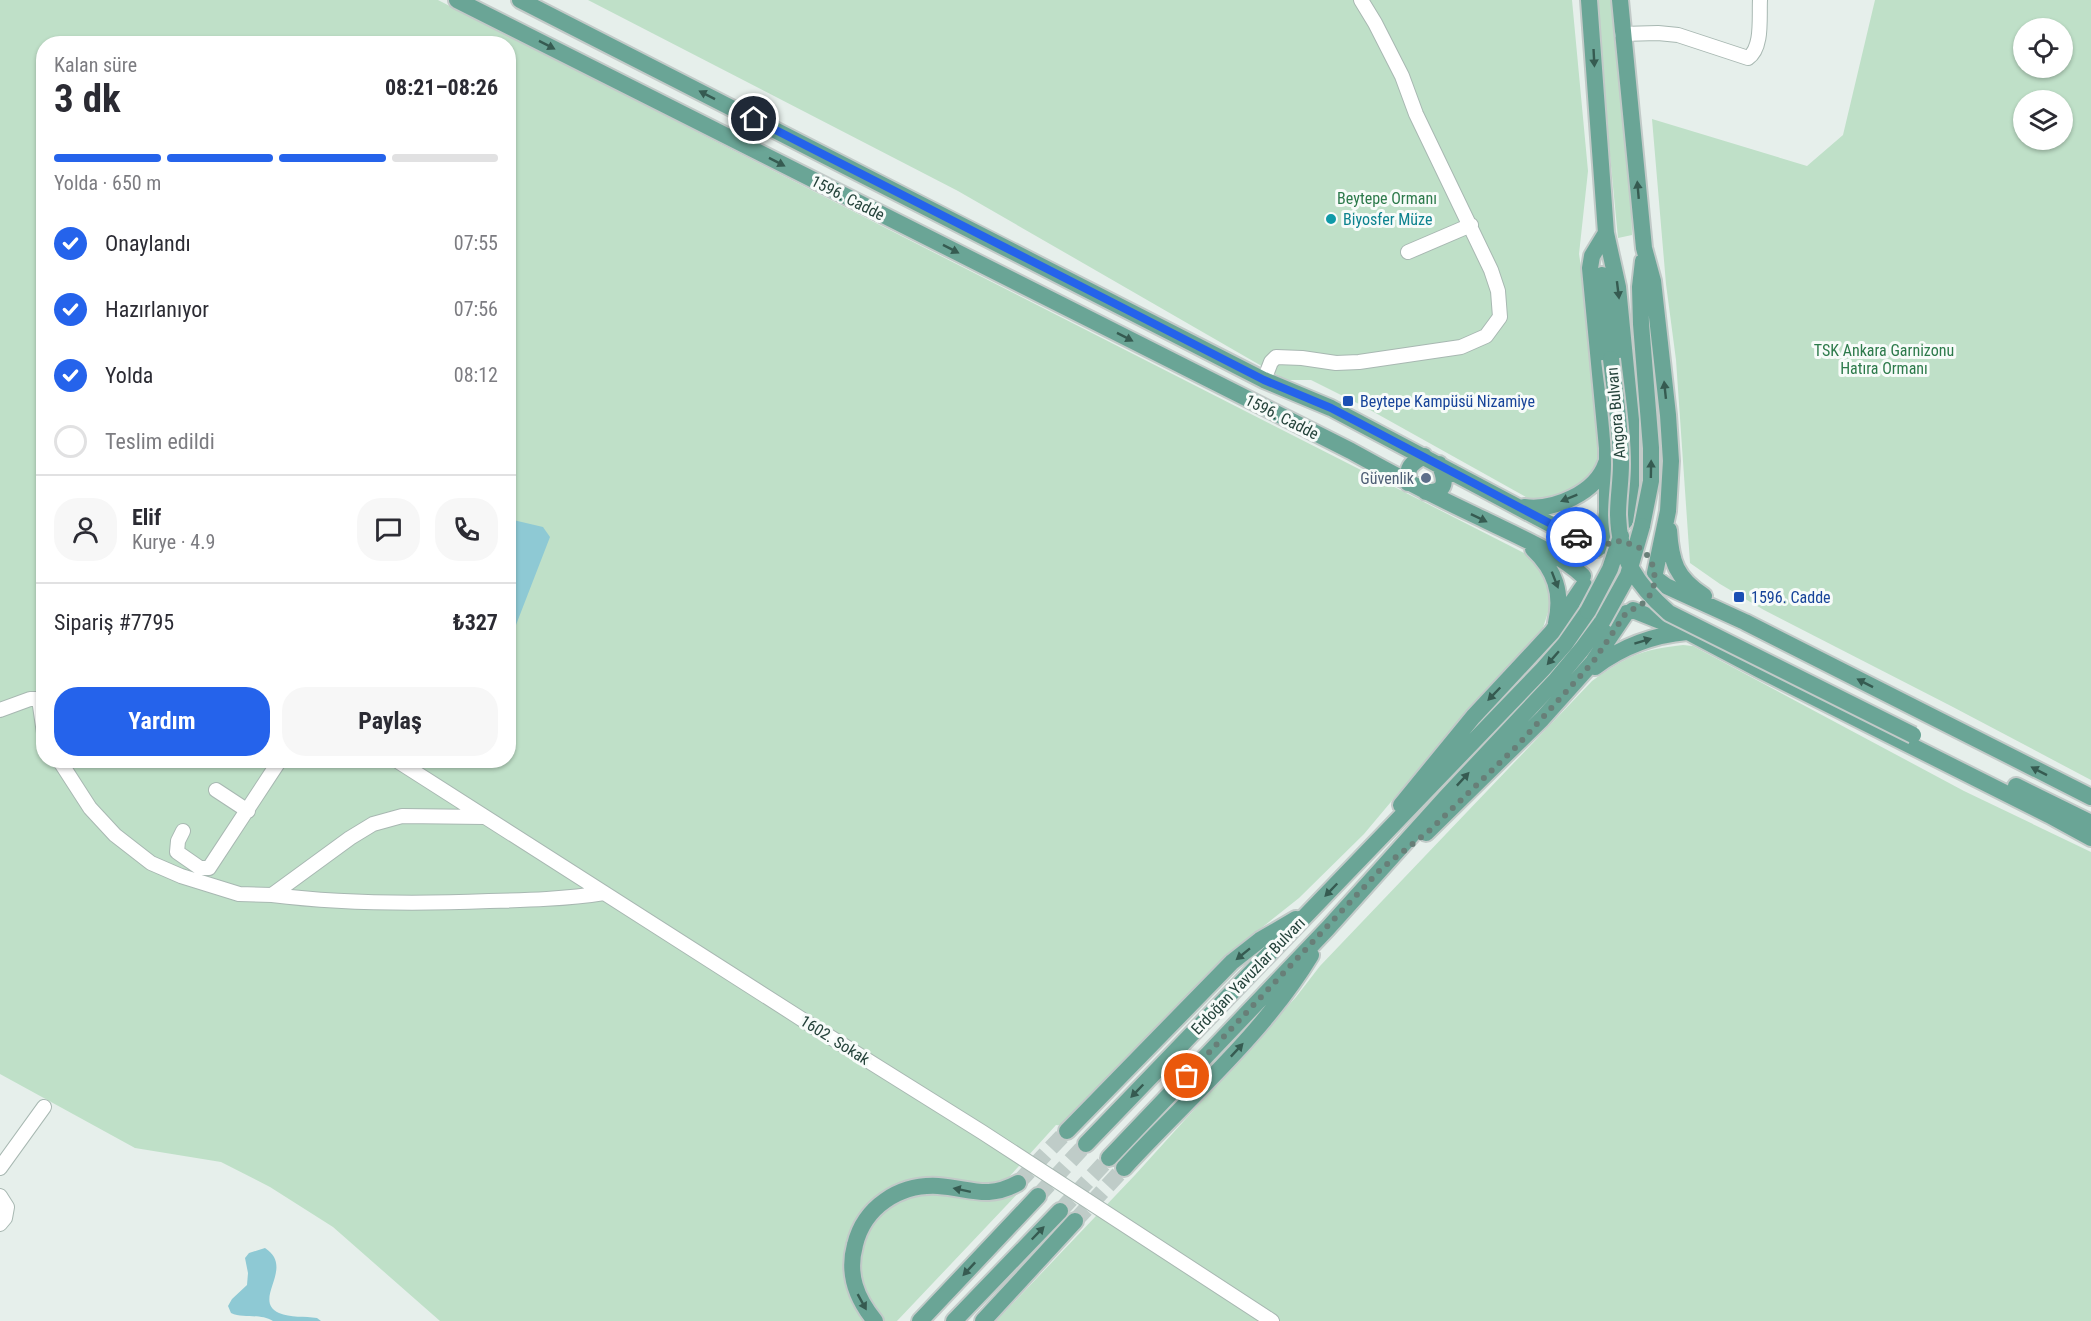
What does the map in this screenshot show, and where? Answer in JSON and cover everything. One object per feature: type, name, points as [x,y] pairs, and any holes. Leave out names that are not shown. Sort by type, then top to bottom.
[{"type":"main road","name":"1596. Cadde","points":[[457,0],[1351,451],[1408,483],[1521,538],[1574,567],[1584,580],[1587,594],[1601,608],[1610,612],[1629,611],[1688,632],[2091,838]]},
{"type":"main road","name":"1596. Cadde","points":[[520,0],[1264,380],[1331,408],[1599,547]]},
{"type":"main road","name":"Angora Bulvarı","points":[[1587,611],[1610,569],[1625,521],[1630,485],[1631,420],[1618,287],[1606,233],[1589,0]]},
{"type":"main road","name":"Angora Bulvarı","points":[[1606,233],[1601,263],[1621,464],[1618,514],[1620,537],[1629,564],[1651,580],[1667,517],[1671,461],[1653,281],[1644,248],[1620,0]]},
{"type":"main road","name":"Angora Bulvarı","points":[[1584,580],[1587,561],[1599,547],[1607,513],[1607,448],[1590,268],[1592,256],[1606,233]]},
{"type":"main road","name":"Angora Bulvarı","points":[[1602,622],[1628,575],[1642,526],[1651,481],[1652,448],[1641,324],[1640,287],[1644,248]]},
{"type":"main road","points":[[1408,483],[1407,470],[1411,464],[1431,460],[1444,475],[1443,485],[1440,490],[1426,492]]},
{"type":"main road","points":[[1518,506],[1548,507],[1577,495],[1596,483],[1606,463]]},
{"type":"main road","points":[[1607,513],[1615,527],[1646,536],[1667,517]]},
{"type":"main road","points":[[1667,517],[1670,549],[1682,579],[1691,588],[1745,622]]},
{"type":"main road","points":[[1521,538],[1546,562],[1555,578],[1559,606],[1552,632]]},
{"type":"main road","points":[[1599,547],[1612,542],[1631,543],[1647,555],[1651,580],[1669,613],[2091,823]]},
{"type":"main road","name":"Erdoğan Yavuzlar Bulvarı","points":[[1360,861],[1447,747],[1552,632],[1584,580]]},
{"type":"main road","points":[[1651,580],[1745,622],[2091,797]]},
{"type":"main road","name":"Erdoğan Yavuzlar Bulvarı","points":[[1381,869],[1452,810],[1517,746],[1603,649],[1629,611],[1648,598],[1653,590],[1651,580]]},
{"type":"main road","name":"Erdoğan Yavuzlar Bulvarı","points":[[1086,1144],[1543,669],[1565,644],[1587,611]]},
{"type":"main road","name":"Erdoğan Yavuzlar Bulvarı","points":[[1109,1158],[1328,928],[1556,680],[1602,622]]},
{"type":"main road","points":[[1575,682],[1612,655],[1632,644],[1665,634],[1688,632]]},
{"type":"main road","points":[[1760,670],[1748,651],[1749,643],[1764,636],[1776,638]]},
{"type":"main road","points":[[1067,1131],[1232,962],[1260,940],[1310,912]]},
{"type":"main road","points":[[1124,1168],[1260,1025],[1295,981],[1328,928]]},
{"type":"main road","points":[[875,1321],[859,1297],[851,1268],[857,1235],[869,1215],[878,1206],[896,1194],[919,1188],[940,1186],[992,1193],[1018,1183]]},
{"type":"main road","points":[[920,1321],[1038,1196]]},
{"type":"main road","points":[[954,1321],[1060,1211]]},
{"type":"main road","points":[[983,1321],[1075,1221]]},
{"type":"street","points":[[1264,380],[1270,362],[1276,357],[1336,363],[1359,362],[1461,347],[1486,336],[1500,317],[1498,291],[1471,225],[1416,114],[1402,76],[1361,0]]},
{"type":"street","points":[[1622,34],[1678,35],[1749,58],[1755,54],[1758,43],[1760,0]]},
{"type":"street","points":[[1408,252],[1471,225]]},
{"type":"street","points":[[0,710],[36,699]]},
{"type":"street","points":[[64,768],[90,808],[115,835],[151,863],[181,876],[239,894],[412,904],[571,898],[604,893]]},
{"type":"street","points":[[183,831],[178,841],[177,852],[200,868],[209,868],[275,768]]},
{"type":"street","name":"1602. Sokak","points":[[408,768],[982,1132],[1272,1321]]},
{"type":"street","points":[[216,790],[248,811]]},
{"type":"street","points":[[272,895],[373,824],[402,816],[485,817]]},
{"type":"street","points":[[0,1168],[44,1107]]},
{"type":"street","points":[[0,1196],[7,1208],[5,1218],[0,1224]]},
{"type":"green space","points":[[0,0],[438,0],[509,36],[36,36],[36,768],[516,768],[516,40],[1526,554],[1537,562],[1546,578],[1551,593],[1551,603],[1541,634],[1469,709],[1364,834],[1299,898],[1203,978],[1064,1126],[1056,1125],[1009,1177],[1024,1187],[897,1321],[440,1321],[333,1227],[270,1187],[221,1162],[135,1148],[0,1074]]},
{"type":"green space","name":"Beytepe Ormanı","points":[[588,0],[1572,0],[1588,171],[1579,254],[1593,344],[1599,462],[1595,471],[1581,485],[1533,501],[1363,406],[1311,380],[1286,380],[958,191]]},
{"type":"green space","points":[[1595,0],[1612,0],[1631,200],[1632,235],[1618,238]]},
{"type":"green space","name":"TSK Ankara Garnizonu Hatıra Ormanı","points":[[1875,0],[2091,0],[2091,780],[1764,610],[1690,563],[1676,360],[1666,284],[1652,119],[1807,166],[1843,135]]},
{"type":"green space","points":[[1683,645],[1693,646],[1964,791],[2091,852],[2091,1321],[996,1321],[1135,1175],[1296,997],[1320,966],[1592,681],[1615,666],[1644,652]]},
{"type":"water","points":[[516,521],[543,527],[550,537],[516,625]]},
{"type":"water","points":[[265,1248],[273,1256],[276,1265],[269,1300],[272,1307],[283,1315],[317,1318],[321,1321],[273,1321],[263,1317],[231,1313],[228,1306],[232,1299],[247,1285],[248,1273],[245,1258],[249,1253]]},
{"type":"tunnel","points":[[1018,1183],[1067,1131]]},
{"type":"tunnel","points":[[1038,1196],[1086,1144]]},
{"type":"tunnel","points":[[1060,1211],[1109,1158]]},
{"type":"tunnel","points":[[1075,1221],[1124,1168]]},
{"type":"way so far","points":[[1187,1076],[1381,869],[1430,830],[1517,746],[1593,662],[1626,613],[1641,605],[1648,598],[1653,590],[1655,573],[1652,563],[1640,548],[1622,541],[1612,542],[1597,549],[1576,537]]},
{"type":"place","name":"Biyosfer Müze","points":[[1331,219]]},
{"type":"place","name":"Beytepe Kampüsü Nizamiye","points":[[1348,401]]},
{"type":"place","name":"Güvenlik","points":[[1426,478]]},
{"type":"place","name":"1596. Cadde","points":[[1739,597]]},
{"type":"route","points":[[754,119],[1264,380],[1331,408],[1576,537]]}]
